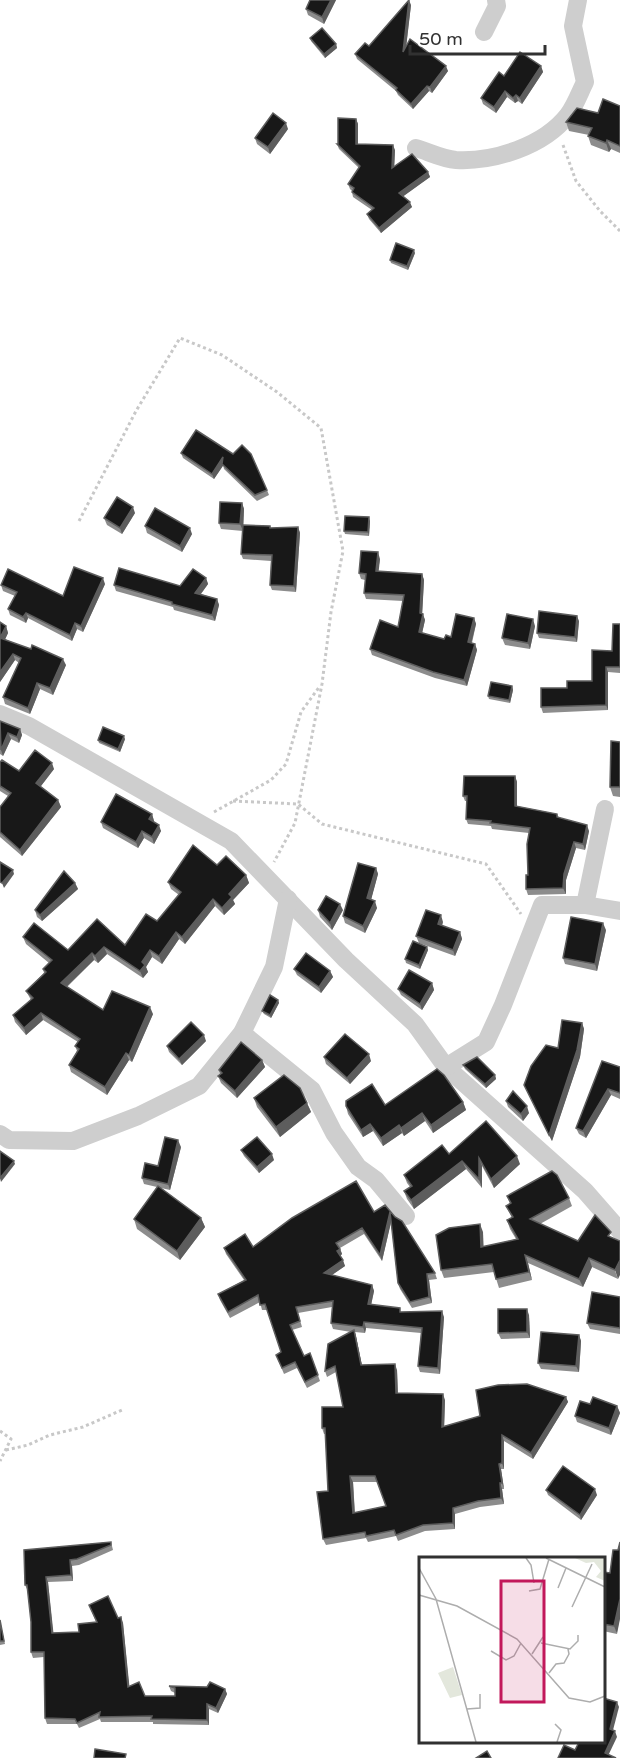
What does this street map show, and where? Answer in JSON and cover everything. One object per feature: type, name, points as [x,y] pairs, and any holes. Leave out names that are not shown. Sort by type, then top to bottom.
[{"type":"street","points":[[484,32],[497,6],[496,0]]},
{"type":"street","points":[[416,148],[454,160],[483,159],[516,149],[547,134],[569,114],[585,82],[573,26],[578,0]]},
{"type":"street","points":[[0,714],[29,726],[231,841],[346,960],[415,1024],[446,1067],[585,1191],[620,1231]]},
{"type":"street","points":[[585,905],[606,809]]},
{"type":"street","points":[[0,1134],[9,1140],[73,1141],[138,1116],[199,1086],[243,1033],[274,967],[288,899]]},
{"type":"street","points":[[446,1067],[486,1042],[542,905],[585,905],[620,911]]},
{"type":"street","points":[[243,1033],[312,1090],[334,1133],[358,1167],[376,1180],[406,1216]]},
{"type":"path","points":[[547,134],[563,143],[576,181],[600,211],[620,231]]},
{"type":"path","points":[[79,521],[136,411],[180,338],[222,355],[276,392],[321,428],[344,550],[331,612],[322,684],[295,823],[266,877]]},
{"type":"path","points":[[197,822],[271,780],[286,764],[302,712],[322,684]]},
{"type":"path","points":[[233,801],[298,804],[322,824],[486,864],[533,928]]},
{"type":"path","points":[[6,1450],[28,1445],[122,1410]]},
{"type":"path","points":[[0,1431],[11,1439],[0,1461]]},
{"type":"building","points":[[310,0],[331,0],[322,17],[306,9]]},
{"type":"building","points":[[409,0],[403,52],[410,39],[446,66],[430,87],[427,86],[411,104],[396,90],[397,88],[355,54],[365,43],[369,46]]},
{"type":"building","points":[[322,28],[336,44],[324,54],[310,38]]},
{"type":"building","points":[[520,52],[541,66],[520,98],[516,95],[513,98],[505,91],[494,107],[481,98],[499,72],[504,76]]},
{"type":"building","points":[[603,99],[620,106],[620,146],[607,140],[606,143],[588,136],[592,128],[566,122],[577,108],[598,113]]},
{"type":"building","points":[[273,113],[286,123],[268,147],[255,138]]},
{"type":"building","points":[[338,118],[356,119],[356,144],[393,145],[392,168],[412,154],[428,172],[399,193],[410,202],[379,228],[367,214],[374,208],[352,192],[354,188],[348,184],[360,166],[337,144]]},
{"type":"building","points":[[396,243],[414,250],[407,266],[390,260]]},
{"type":"building","points":[[196,430],[233,454],[242,445],[251,454],[267,490],[255,495],[222,464],[223,457],[212,474],[181,453]]},
{"type":"building","points":[[117,497],[133,507],[120,528],[104,518]]},
{"type":"building","points":[[220,502],[242,503],[240,524],[219,523]]},
{"type":"building","points":[[155,508],[190,528],[180,546],[145,526]]},
{"type":"building","points":[[345,516],[369,517],[368,532],[344,531]]},
{"type":"building","points":[[243,525],[270,526],[270,528],[298,527],[294,586],[270,585],[272,555],[241,554]]},
{"type":"building","points":[[361,551],[378,552],[376,571],[422,574],[420,613],[423,614],[419,632],[444,639],[446,635],[451,637],[456,614],[474,618],[468,642],[475,644],[464,680],[433,672],[370,649],[380,620],[398,627],[404,595],[364,593],[366,574],[359,573]]},
{"type":"building","points":[[74,567],[103,578],[81,626],[75,623],[70,635],[26,613],[23,617],[8,609],[17,592],[1,585],[8,569],[63,596]]},
{"type":"building","points":[[119,568],[180,586],[193,569],[206,578],[195,593],[217,599],[212,615],[114,585]]},
{"type":"building","points":[[539,611],[577,616],[575,637],[537,633]]},
{"type":"building","points":[[507,614],[533,619],[528,643],[502,638]]},
{"type":"building","points":[[0,622],[6,626],[0,638]]},
{"type":"building","points":[[613,624],[620,624],[620,667],[606,667],[606,705],[541,707],[541,688],[567,688],[567,681],[592,681],[592,650],[612,651]]},
{"type":"building","points":[[0,638],[31,649],[32,645],[63,659],[50,688],[37,683],[28,708],[3,697],[21,658],[13,654],[0,672]]},
{"type":"building","points":[[491,682],[512,686],[509,700],[488,696]]},
{"type":"building","points":[[0,721],[20,729],[17,737],[8,733],[1,750]]},
{"type":"building","points":[[103,727],[124,736],[118,749],[98,740]]},
{"type":"building","points":[[611,741],[620,742],[620,787],[610,787]]},
{"type":"building","points":[[35,750],[52,763],[36,783],[58,800],[20,850],[0,832],[0,807],[11,793],[0,786],[0,762],[2,760],[19,771]]},
{"type":"building","points":[[464,776],[515,776],[515,806],[557,814],[557,817],[587,825],[583,844],[574,842],[564,874],[563,888],[526,889],[527,844],[530,828],[466,819],[467,796],[463,796]]},
{"type":"building","points":[[116,794],[152,814],[149,819],[159,825],[152,837],[142,831],[136,842],[101,822]]},
{"type":"building","points":[[193,845],[217,865],[226,856],[246,875],[229,894],[232,897],[222,908],[213,899],[182,937],[176,932],[159,956],[150,950],[142,962],[145,965],[140,971],[104,947],[95,956],[92,953],[61,983],[103,1010],[112,991],[150,1007],[129,1055],[126,1053],[105,1087],[69,1065],[79,1049],[75,1046],[80,1039],[41,1013],[24,1028],[13,1015],[33,998],[26,991],[46,972],[43,969],[52,960],[23,937],[34,923],[68,950],[97,919],[125,945],[146,914],[157,921],[181,892],[168,882]]},
{"type":"building","points":[[0,862],[13,870],[2,883],[0,882]]},
{"type":"building","points":[[358,863],[376,868],[367,898],[375,901],[363,926],[343,916]]},
{"type":"building","points":[[64,871],[75,883],[40,915],[35,910]]},
{"type":"building","points":[[326,896],[340,904],[330,923],[318,910]]},
{"type":"building","points":[[426,910],[441,915],[438,924],[460,932],[453,950],[416,936]]},
{"type":"building","points":[[571,917],[603,923],[595,964],[563,958]]},
{"type":"building","points":[[413,941],[427,947],[419,965],[405,959]]},
{"type":"building","points":[[306,953],[330,971],[319,987],[294,969]]},
{"type":"building","points":[[409,970],[432,983],[420,1004],[398,989]]},
{"type":"building","points":[[270,995],[278,1000],[270,1015],[262,1011]]},
{"type":"building","points":[[562,1020],[582,1023],[577,1050],[549,1135],[524,1085],[531,1066],[546,1045],[558,1048]]},
{"type":"building","points":[[191,1022],[204,1035],[179,1059],[167,1046]]},
{"type":"building","points":[[345,1034],[369,1054],[347,1078],[324,1057]]},
{"type":"building","points":[[241,1042],[262,1060],[235,1091],[218,1076],[222,1073],[219,1070]]},
{"type":"building","points":[[477,1057],[495,1075],[485,1084],[463,1065]]},
{"type":"building","points":[[602,1061],[620,1067],[620,1093],[608,1089],[583,1131],[576,1128]]},
{"type":"building","points":[[437,1069],[463,1102],[431,1125],[422,1113],[401,1128],[399,1125],[381,1138],[370,1124],[361,1130],[346,1106],[346,1101],[372,1084],[385,1105]]},
{"type":"building","points":[[284,1075],[300,1088],[307,1103],[276,1127],[254,1098]]},
{"type":"building","points":[[513,1091],[527,1106],[521,1114],[506,1101]]},
{"type":"building","points":[[486,1121],[517,1156],[491,1179],[479,1158],[479,1179],[462,1161],[411,1200],[404,1191],[412,1186],[404,1175],[442,1145],[449,1154]]},
{"type":"building","points":[[165,1137],[178,1140],[168,1184],[142,1178],[145,1163],[158,1166]]},
{"type":"building","points":[[257,1137],[272,1154],[257,1167],[241,1150]]},
{"type":"building","points":[[0,1151],[14,1161],[0,1178]]},
{"type":"building","points":[[552,1171],[557,1175],[569,1198],[530,1219],[578,1241],[595,1215],[611,1232],[608,1236],[620,1241],[620,1260],[615,1270],[589,1258],[579,1279],[525,1255],[529,1272],[496,1279],[492,1264],[441,1270],[436,1235],[449,1228],[480,1224],[481,1247],[518,1239],[507,1220],[513,1217],[506,1206],[511,1203],[507,1196]]},
{"type":"building","points":[[356,1181],[374,1212],[385,1205],[395,1217],[402,1221],[435,1273],[427,1274],[429,1297],[410,1302],[398,1283],[390,1212],[380,1255],[362,1228],[336,1243],[340,1249],[337,1251],[343,1260],[324,1273],[372,1285],[368,1304],[400,1308],[400,1312],[442,1311],[438,1368],[418,1366],[422,1328],[364,1322],[363,1327],[331,1323],[333,1301],[296,1307],[300,1321],[290,1325],[304,1356],[310,1353],[318,1375],[305,1382],[295,1362],[282,1368],[276,1355],[281,1352],[265,1304],[260,1305],[258,1295],[228,1312],[218,1294],[246,1280],[224,1248],[245,1234],[253,1247],[292,1218]]},
{"type":"building","points":[[158,1186],[201,1218],[177,1251],[134,1219]]},
{"type":"building","points":[[592,1292],[620,1297],[620,1328],[587,1323]]},
{"type":"building","points":[[498,1309],[527,1309],[527,1332],[498,1333]]},
{"type":"building","points":[[354,1330],[361,1365],[395,1364],[396,1393],[443,1394],[442,1427],[480,1416],[476,1390],[498,1385],[527,1384],[566,1397],[531,1453],[502,1435],[502,1463],[499,1464],[502,1483],[500,1483],[501,1498],[453,1508],[453,1523],[423,1525],[396,1535],[394,1530],[366,1536],[365,1532],[323,1539],[317,1492],[328,1491],[322,1407],[343,1407],[335,1366],[325,1371],[328,1344]],"holes":[[[350,1476],[375,1476],[386,1506],[353,1513]]]},
{"type":"building","points":[[541,1332],[579,1335],[576,1366],[538,1363]]},
{"type":"building","points":[[593,1397],[617,1406],[609,1428],[575,1416],[580,1401],[590,1404]]},
{"type":"building","points":[[563,1466],[595,1489],[580,1515],[546,1490]]},
{"type":"building","points":[[111,1542],[111,1545],[70,1560],[71,1575],[46,1577],[52,1633],[79,1632],[78,1624],[97,1622],[89,1605],[108,1596],[118,1618],[121,1617],[128,1687],[139,1682],[145,1696],[175,1696],[175,1688],[169,1686],[207,1687],[210,1682],[225,1689],[216,1708],[207,1704],[207,1720],[151,1719],[152,1716],[99,1717],[100,1712],[77,1723],[75,1719],[45,1718],[44,1652],[31,1652],[31,1622],[27,1585],[25,1585],[24,1550]]},
{"type":"building","points":[[620,1542],[620,1599],[614,1626],[605,1624],[605,1572],[610,1573],[613,1550],[618,1550]]},
{"type":"building","points":[[0,1620],[4,1641],[0,1641]]},
{"type":"building","points":[[605,1699],[617,1702],[610,1729],[615,1731],[605,1753],[616,1758],[558,1758],[564,1745],[575,1750],[578,1743],[605,1743]]},
{"type":"building","points":[[95,1749],[126,1754],[125,1758],[94,1758]]},
{"type":"building","points":[[487,1751],[491,1758],[476,1758]]}]
